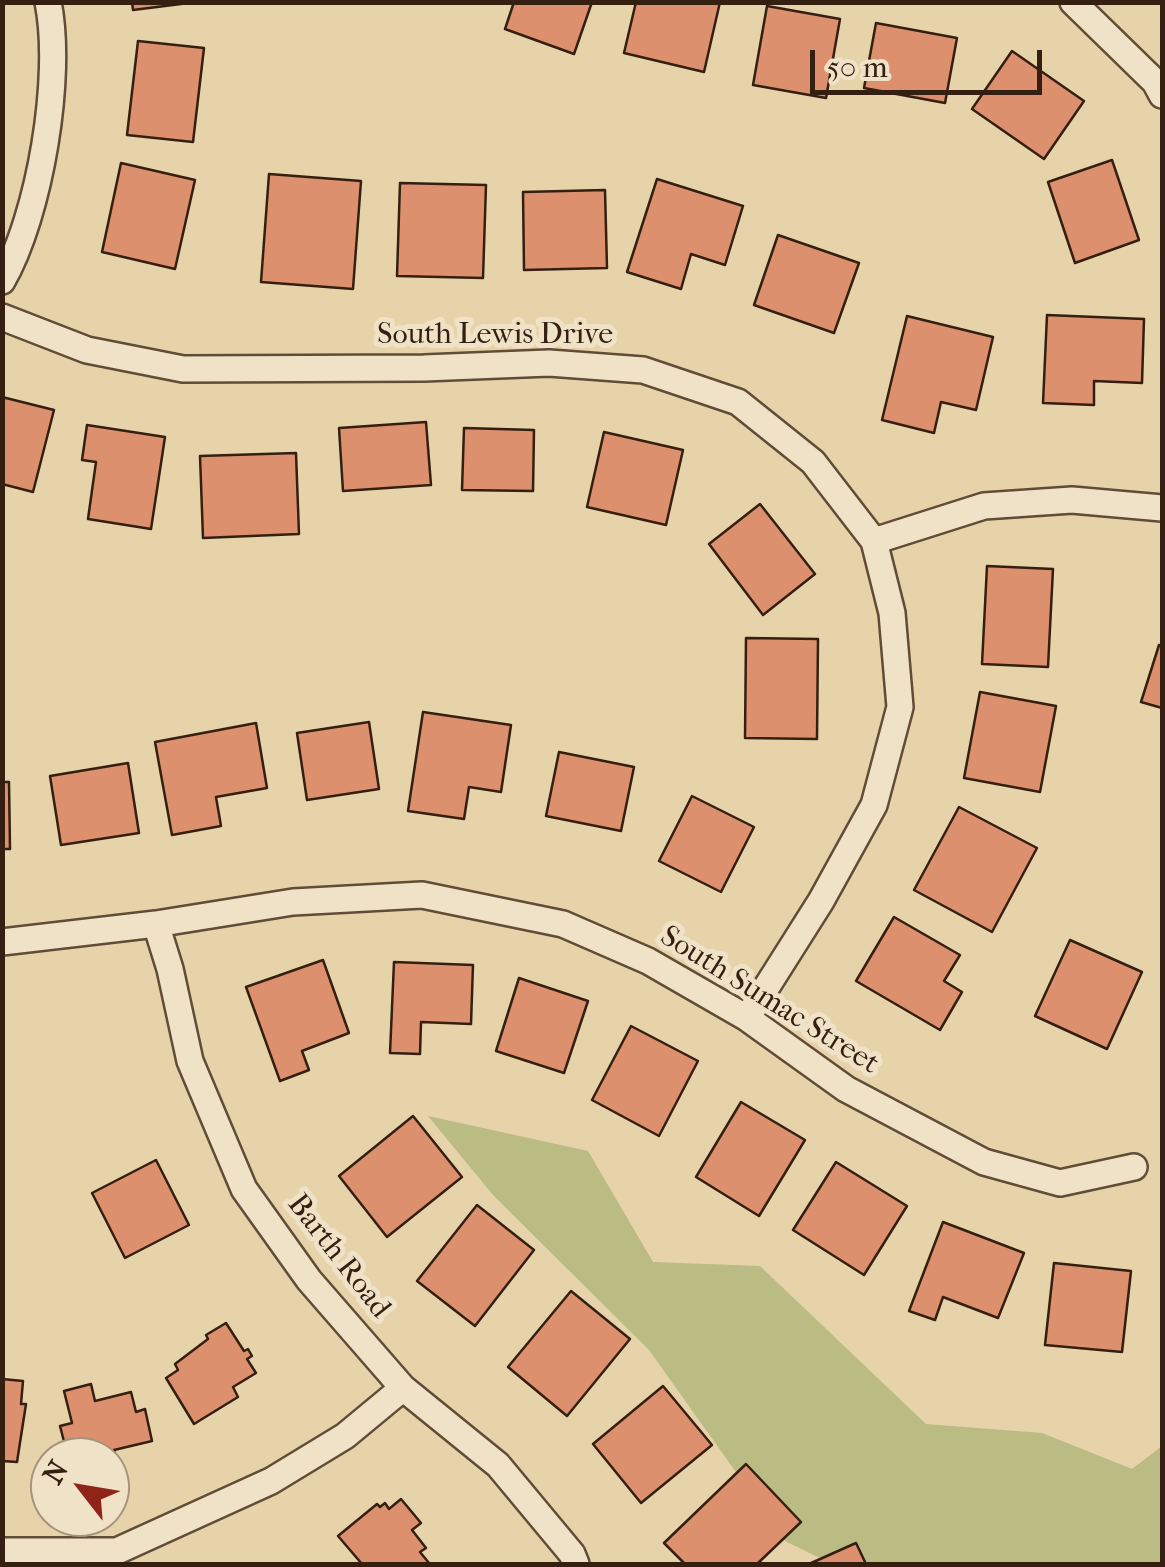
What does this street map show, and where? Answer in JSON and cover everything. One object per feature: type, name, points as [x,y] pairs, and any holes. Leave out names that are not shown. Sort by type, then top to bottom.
[{"type":"street","points":[[2,281],[32,204],[49,116],[53,28],[48,2]]},
{"type":"street","points":[[1073,2],[1155,82],[1162,94]]},
{"type":"street","name":"South Lewis Drive","points":[[2,318],[88,350],[183,369],[549,363],[643,370],[738,402],[813,462],[874,542]]},
{"type":"street","points":[[747,1018],[821,901],[874,804],[896,724],[900,708],[892,614],[874,542],[984,506],[1072,500],[1161,504]]},
{"type":"street","name":"South Sumac Street","points":[[2,942],[156,924],[293,902],[422,895],[562,924],[648,961],[747,1018],[846,1089],[984,1162],[1060,1182],[1134,1167]]},
{"type":"street","name":"Barth Road","points":[[156,924],[190,1061],[244,1189],[309,1280],[404,1388],[498,1464],[576,1564]]},
{"type":"street","points":[[2,1552],[119,1558],[272,1481],[345,1436],[404,1388]]},
{"type":"green space","points":[[428,1116],[588,1151],[653,1262],[760,1266],[926,1424],[1042,1433],[1132,1469],[1162,1446],[1162,1564],[832,1564],[785,1541],[649,1350],[493,1195]]},
{"type":"building","points":[[132,2],[197,2],[133,10]]},
{"type":"building","points":[[514,2],[592,2],[574,54],[505,29]]},
{"type":"building","points":[[636,2],[720,2],[704,72],[624,53]]},
{"type":"building","points":[[767,6],[840,19],[826,98],[753,85]]},
{"type":"building","points":[[876,23],[957,38],[945,103],[864,88]]},
{"type":"building","points":[[138,41],[204,48],[193,142],[127,135]]},
{"type":"building","points":[[1012,51],[1084,101],[1044,159],[972,109]]},
{"type":"building","points":[[1112,160],[1139,240],[1075,263],[1048,182]]},
{"type":"building","points":[[121,163],[195,180],[175,269],[102,252]]},
{"type":"building","points":[[269,174],[361,181],[353,289],[261,282]]},
{"type":"building","points":[[657,179],[743,206],[725,265],[691,254],[681,289],[627,272]]},
{"type":"building","points":[[400,183],[486,185],[483,278],[397,276]]},
{"type":"building","points":[[605,190],[607,268],[524,270],[523,192]]},
{"type":"building","points":[[778,235],[859,263],[834,333],[754,305]]},
{"type":"building","points":[[1047,315],[1144,319],[1142,383],[1094,381],[1094,405],[1043,403]]},
{"type":"building","points":[[907,316],[993,337],[976,410],[941,402],[934,433],[882,420]]},
{"type":"building","points":[[2,397],[54,410],[33,492],[2,484]]},
{"type":"building","points":[[426,422],[431,485],[343,491],[339,428]]},
{"type":"building","points":[[87,425],[165,437],[151,529],[88,519],[96,462],[82,460]]},
{"type":"building","points":[[464,428],[534,430],[533,491],[462,490]]},
{"type":"building","points":[[604,432],[683,450],[666,525],[587,507]]},
{"type":"building","points":[[296,453],[299,534],[203,538],[200,456]]},
{"type":"building","points":[[760,504],[815,574],[763,615],[709,544]]},
{"type":"building","points":[[987,566],[1053,569],[1048,667],[982,664]]},
{"type":"building","points":[[746,638],[818,639],[817,739],[745,738]]},
{"type":"building","points":[[1159,645],[1162,646],[1162,708],[1141,702]]},
{"type":"building","points":[[980,692],[1056,706],[1040,792],[964,778]]},
{"type":"building","points":[[423,712],[511,725],[501,792],[469,787],[464,819],[408,811]]},
{"type":"building","points":[[369,722],[379,789],[307,800],[297,733]]},
{"type":"building","points":[[256,723],[267,788],[216,797],[221,826],[172,835],[155,742]]},
{"type":"building","points":[[559,752],[634,767],[621,831],[546,816]]},
{"type":"building","points":[[128,763],[139,833],[61,845],[50,776]]},
{"type":"building","points":[[2,782],[9,782],[10,849],[2,849]]},
{"type":"building","points":[[692,796],[754,827],[721,892],[659,861]]},
{"type":"building","points":[[959,807],[1037,848],[992,932],[914,890]]},
{"type":"building","points":[[894,917],[960,955],[944,981],[962,992],[940,1030],[856,981]]},
{"type":"building","points":[[1070,940],[1142,972],[1107,1049],[1035,1016]]},
{"type":"building","points":[[323,960],[349,1033],[302,1051],[309,1070],[280,1081],[246,987]]},
{"type":"building","points":[[394,962],[473,965],[471,1024],[421,1022],[420,1054],[390,1053]]},
{"type":"building","points":[[519,978],[588,1001],[564,1073],[496,1051]]},
{"type":"building","points":[[631,1026],[698,1061],[659,1136],[592,1100]]},
{"type":"building","points":[[741,1102],[805,1140],[759,1216],[696,1177]]},
{"type":"building","points":[[413,1116],[462,1177],[387,1237],[339,1176]]},
{"type":"building","points":[[156,1160],[189,1225],[125,1258],[92,1193]]},
{"type":"building","points":[[836,1162],[907,1206],[864,1275],[793,1230]]},
{"type":"building","points":[[477,1205],[534,1250],[475,1326],[417,1281]]},
{"type":"building","points":[[943,1222],[1024,1253],[998,1318],[943,1297],[935,1320],[909,1311]]},
{"type":"building","points":[[1054,1263],[1131,1271],[1122,1352],[1045,1345]]},
{"type":"building","points":[[571,1291],[630,1339],[567,1416],[508,1367]]},
{"type":"building","points":[[226,1323],[244,1351],[248,1349],[252,1356],[247,1359],[256,1373],[233,1387],[238,1397],[194,1424],[166,1378],[178,1370],[175,1364],[208,1339],[206,1335]]},
{"type":"building","points":[[2,1379],[23,1381],[21,1404],[26,1404],[17,1462],[2,1461]]},
{"type":"building","points":[[91,1384],[95,1401],[131,1392],[136,1412],[145,1409],[152,1441],[130,1446],[130,1437],[63,1437],[60,1426],[72,1423],[64,1391]]},
{"type":"building","points":[[663,1386],[712,1445],[641,1503],[593,1444]]},
{"type":"building","points":[[746,1464],[801,1522],[757,1564],[685,1564],[664,1543]]},
{"type":"building","points":[[401,1499],[421,1523],[412,1530],[426,1548],[420,1552],[429,1563],[362,1564],[338,1536],[377,1504],[380,1507],[385,1503],[389,1509]]},
{"type":"building","points":[[856,1543],[866,1564],[809,1564]]}]
